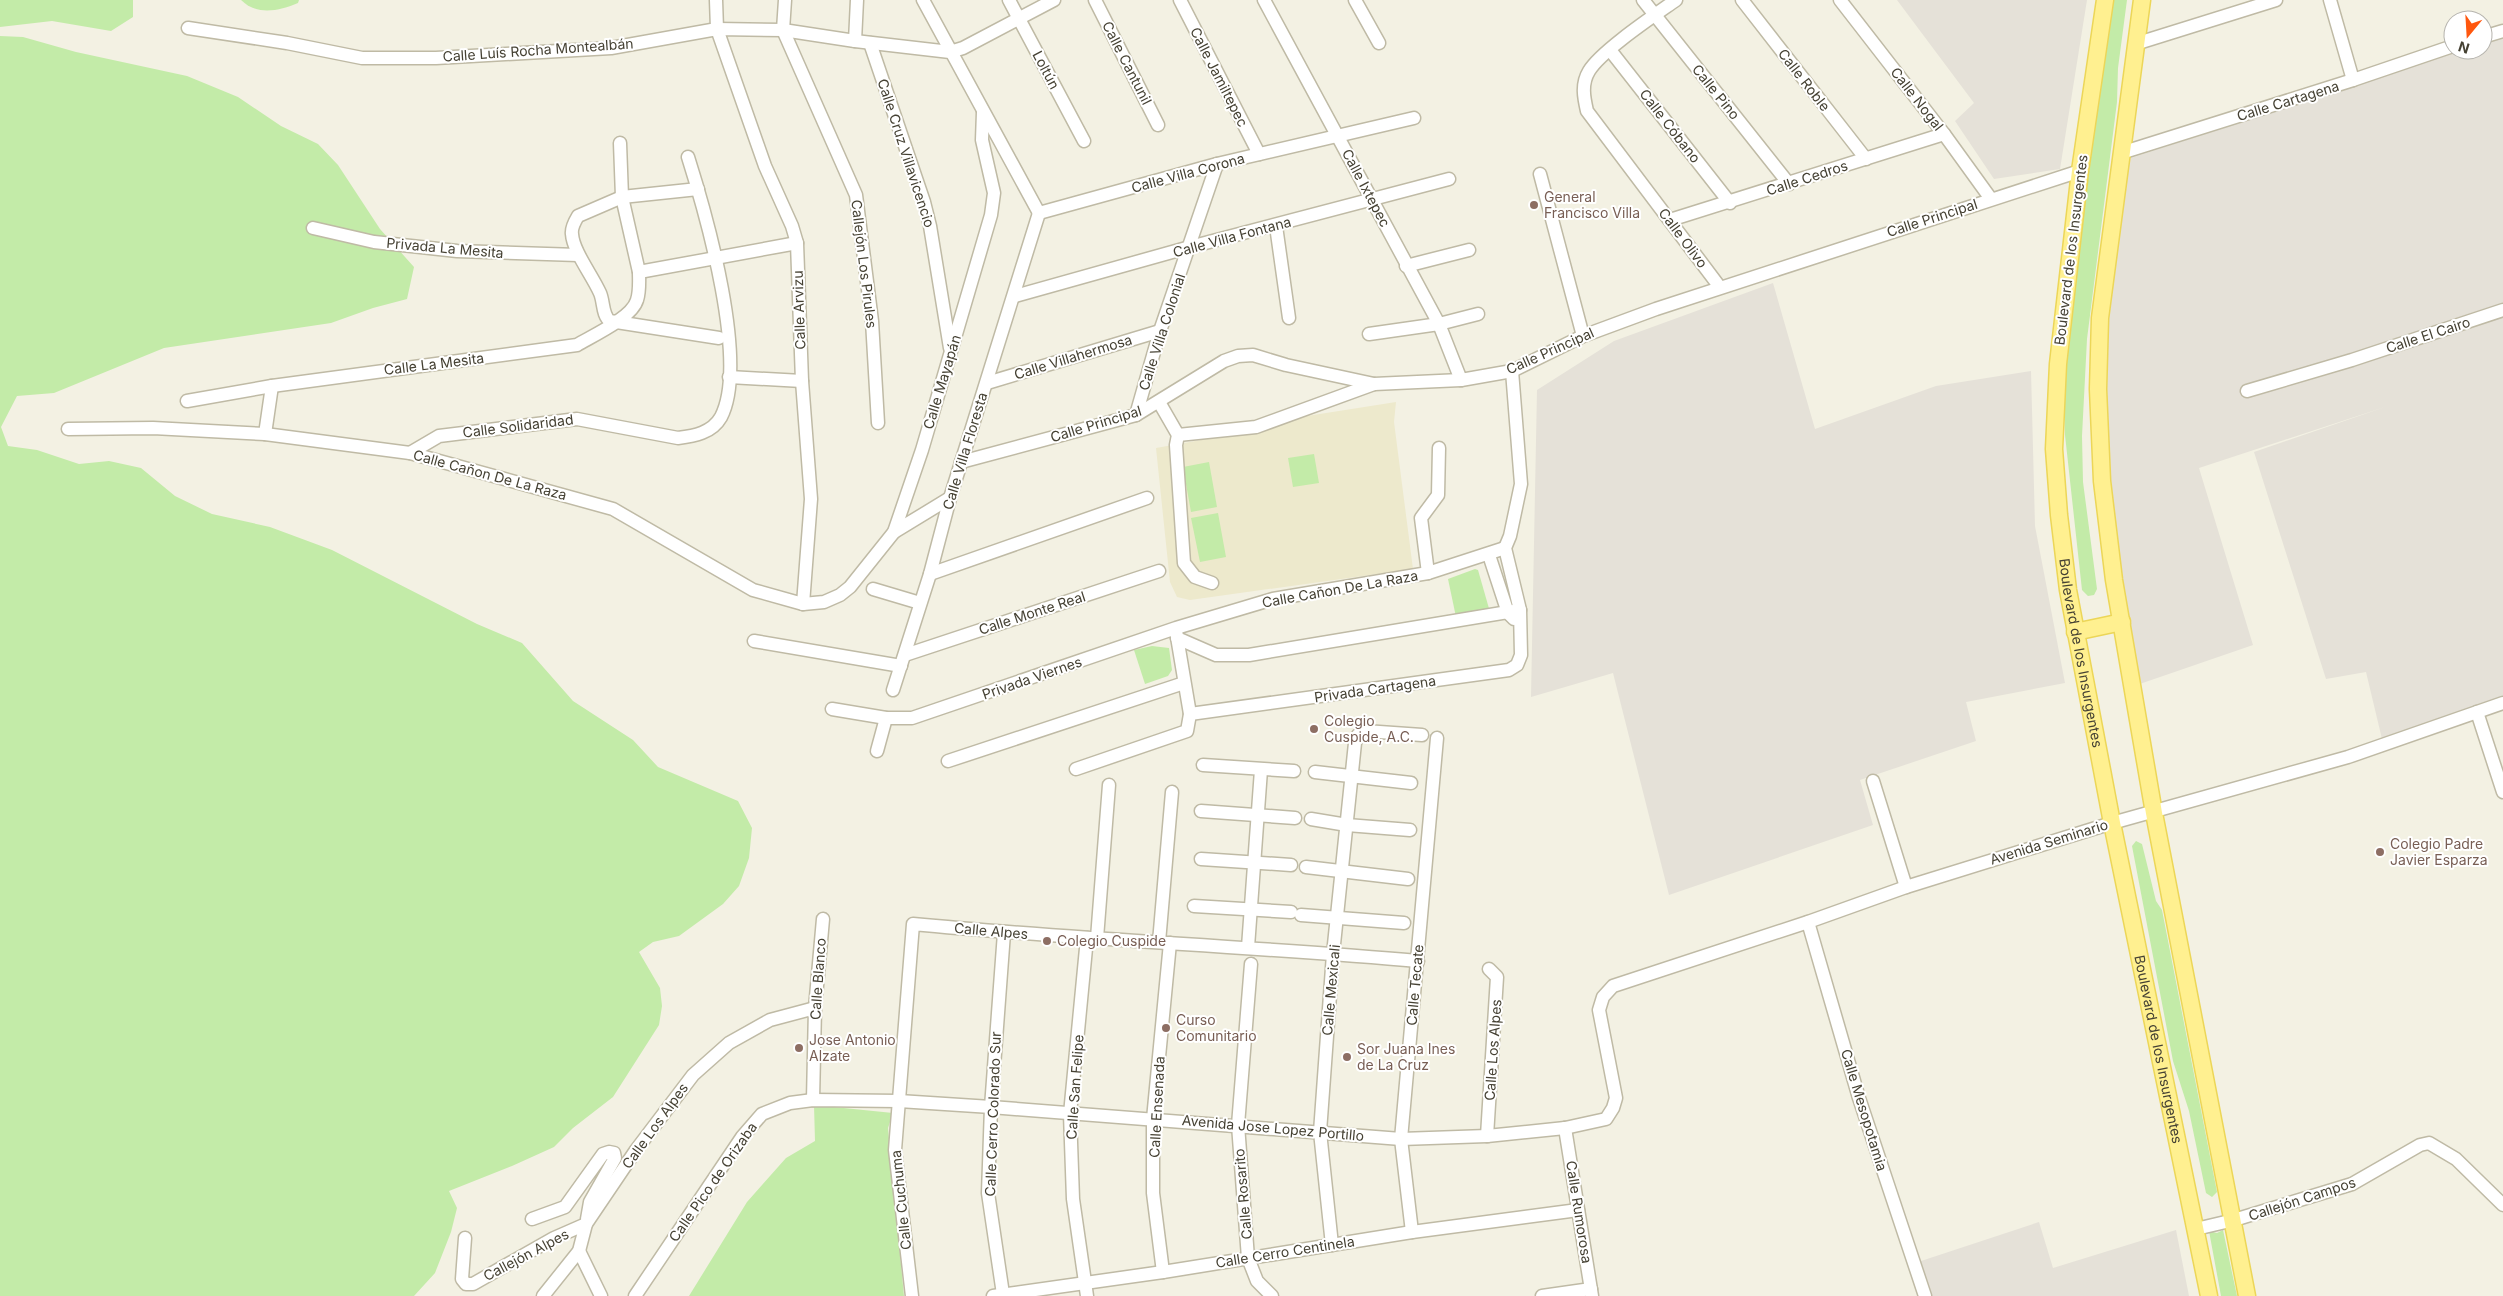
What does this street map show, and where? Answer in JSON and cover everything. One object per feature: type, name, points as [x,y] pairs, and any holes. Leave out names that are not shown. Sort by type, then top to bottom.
[{"type":"main road","name":"Boulevard de los Insurgentes","points":[[2105,0],[2080,171],[2058,364],[2054,449],[2059,514],[2075,632],[2112,823],[2209,1296]]},
{"type":"main road","points":[[2142,0],[2100,318],[2098,389],[2102,481],[2122,622],[2154,813],[2234,1220],[2246,1296]]},
{"type":"main road","points":[[2075,632],[2122,622]]},
{"type":"street","name":"Calle Arvizu","points":[[716,0],[717,29],[765,166],[792,226],[796,243],[802,381],[811,499],[803,604]]},
{"type":"street","points":[[783,30],[785,0]]},
{"type":"street","points":[[855,41],[857,0]]},
{"type":"street","points":[[923,0],[1039,213]]},
{"type":"street","name":"Loltún","points":[[1009,0],[1084,141]]},
{"type":"street","name":"Calle Luís Rocha Montealbán","points":[[188,28],[287,43],[362,58],[436,58],[611,48],[717,29],[783,30],[870,43],[950,52],[963,48],[1054,0]]},
{"type":"street","name":"Calle Cantunil","points":[[1095,0],[1158,125]]},
{"type":"street","name":"Calle Jamiltepec","points":[[1180,0],[1259,154]]},
{"type":"street","name":"Calle Ixtepec","points":[[1264,0],[1374,200],[1406,266],[1439,324],[1461,380]]},
{"type":"street","points":[[1355,0],[1379,43]]},
{"type":"street","name":"Calle Pino","points":[[1643,0],[1789,184]]},
{"type":"street","points":[[1610,50],[1676,0]]},
{"type":"street","name":"Calle Roble","points":[[1742,0],[1866,159]]},
{"type":"street","name":"Calle Nogal","points":[[1840,0],[1944,134],[1991,199]]},
{"type":"street","points":[[2135,44],[2276,0]]},
{"type":"street","points":[[2330,0],[2353,80]]},
{"type":"street","name":"Callejón Los Pirules","points":[[783,30],[856,195],[872,321],[878,423]]},
{"type":"street","name":"Calle Cruz Villavicencio","points":[[870,43],[930,226],[951,352]]},
{"type":"street","name":"Calle Cartagena","points":[[2121,153],[2353,80],[2443,49]]},
{"type":"street","name":"Calle Olivo","points":[[1610,50],[1589,70],[1582,91],[1587,112],[1719,286]]},
{"type":"street","name":"Calle Cóbano","points":[[1610,50],[1730,203]]},
{"type":"street","name":"Calle Mayapán","points":[[803,604],[824,602],[840,595],[850,587],[894,532],[951,352],[991,215],[994,193],[982,140],[983,112]]},
{"type":"street","name":"Calle Villa Corona","points":[[1039,213],[1217,164],[1414,118]]},
{"type":"street","name":"Calle Cedros","points":[[1670,220],[1730,203],[1944,134]]},
{"type":"street","name":"Calle La Mesita","points":[[188,402],[272,386],[577,345],[617,323],[637,302],[639,272],[622,198],[620,143]]},
{"type":"street","name":"Calle Solidaridad","points":[[410,453],[439,436],[577,419],[678,438],[694,436],[707,431],[720,418],[729,377],[729,341],[716,257],[688,157]]},
{"type":"street","name":"Calle Villa Colonial","points":[[1136,415],[1160,331],[1217,164]]},
{"type":"street","name":"Calle Principal","points":[[961,462],[1136,415],[1224,361],[1238,356],[1253,355],[1286,365],[1374,384],[1461,380],[1512,371],[1583,336],[1719,286],[2080,171]]},
{"type":"street","points":[[1540,174],[1583,336]]},
{"type":"street","name":"Calle Villa Fontana","points":[[1015,296],[1190,247],[1276,226],[1449,179]]},
{"type":"street","points":[[698,189],[622,198],[578,216],[571,233],[578,255],[587,266],[601,295],[606,318],[617,323],[719,338]]},
{"type":"street","name":"Calle Villa Floresta","points":[[893,690],[930,574],[961,462],[1015,296],[1039,213]]},
{"type":"street","points":[[1276,226],[1289,318]]},
{"type":"street","name":"Privada La Mesita","points":[[313,228],[374,242],[457,251],[578,255]]},
{"type":"street","points":[[639,272],[796,243]]},
{"type":"street","points":[[1406,266],[1469,250]]},
{"type":"street","name":"Calle El Cairo","points":[[2247,391],[2352,360],[2503,310]]},
{"type":"street","points":[[1369,334],[1439,324],[1478,314]]},
{"type":"street","name":"Calle Villahermosa","points":[[987,383],[1160,331]]},
{"type":"street","points":[[1176,633],[1216,655],[1249,656],[1514,612],[1505,548],[1510,536],[1521,484],[1512,371]]},
{"type":"street","points":[[729,377],[802,381]]},
{"type":"street","points":[[1178,435],[1256,427],[1374,384]]},
{"type":"street","points":[[265,434],[272,386]]},
{"type":"street","points":[[1159,402],[1178,435],[1176,445],[1184,562],[1195,577],[1212,583]]},
{"type":"street","name":"Calle Cañon De La Raza","points":[[68,429],[153,428],[265,434],[410,453],[613,509],[741,585],[768,595],[803,604]]},
{"type":"street","points":[[1428,573],[1420,518],[1438,495],[1439,448]]},
{"type":"street","points":[[894,532],[950,498]]},
{"type":"street","points":[[930,574],[1147,498]]},
{"type":"street","name":"Calle Cañon De La Raza","points":[[1176,633],[1273,599],[1428,573],[1489,555],[1505,548]]},
{"type":"street","name":"Privada Cartagena","points":[[1190,714],[1509,670],[1516,665],[1521,655],[1519,624],[1489,555]]},
{"type":"street","name":"Calle Monte Real","points":[[903,660],[1159,571]]},
{"type":"street","points":[[873,589],[920,603]]},
{"type":"street","points":[[1076,770],[1187,731],[1190,714],[1176,633]]},
{"type":"street","name":"Privada Viernes","points":[[832,709],[886,718],[912,718],[1176,633]]},
{"type":"street","points":[[754,641],[903,660]]},
{"type":"street","points":[[948,761],[1184,683]]},
{"type":"street","name":"Avenida Seminario","points":[[1603,997],[1614,986],[1808,922],[1906,887],[2112,823],[2154,813],[2232,788],[2348,757],[2503,703]]},
{"type":"street","points":[[2477,712],[2503,792]]},
{"type":"street","points":[[877,751],[886,718]]},
{"type":"street","name":"Calle Mexicali","points":[[1332,1245],[1320,1132],[1337,919],[1351,777],[1358,735],[1365,731],[1422,735]]},
{"type":"street","name":"Calle Tecate","points":[[1412,1232],[1401,1139],[1437,738]]},
{"type":"street","points":[[1203,765],[1294,771]]},
{"type":"street","points":[[1248,947],[1261,770]]},
{"type":"street","points":[[1315,772],[1411,784]]},
{"type":"street","points":[[1873,781],[1906,887]]},
{"type":"street","name":"Calle San Felipe","points":[[1087,1296],[1073,1199],[1070,1114],[1109,785]]},
{"type":"street","name":"Calle Ensenada","points":[[1163,1272],[1153,1193],[1154,1119],[1172,792]]},
{"type":"street","points":[[1201,811],[1258,817],[1295,818]]},
{"type":"street","points":[[1311,819],[1347,825],[1410,830]]},
{"type":"street","points":[[1201,859],[1291,865]]},
{"type":"street","points":[[1306,867],[1342,873],[1408,879]]},
{"type":"street","points":[[1194,906],[1404,923]]},
{"type":"street","name":"Calle Blanco","points":[[813,1100],[815,1008],[823,918]]},
{"type":"street","name":"Calle Mesopotamia","points":[[1808,922],[1859,1098],[1925,1296]]},
{"type":"street","name":"Calle Alpes","points":[[913,924],[1004,933],[1248,947],[1418,962]]},
{"type":"street","name":"Calle Cuchuma","points":[[912,1296],[895,1150],[913,924]]},
{"type":"street","name":"Calle Cerro Colorado Sur","points":[[998,1295],[988,1193],[991,1107],[1004,933]]},
{"type":"street","name":"Calle Rosarito","points":[[1251,964],[1238,1125],[1248,1258],[1257,1282],[1272,1296]]},
{"type":"street","name":"Calle Los Alpes","points":[[1487,1136],[1497,977],[1489,968]]},
{"type":"street","name":"Avenida Jose Lopez Portillo","points":[[813,1100],[899,1101],[991,1107],[1401,1139],[1487,1136],[1565,1128],[1606,1119],[1613,1108],[1616,1098],[1599,1010],[1603,997]]},
{"type":"street","name":"Calle Los Alpes","points":[[543,1296],[579,1251],[586,1224],[636,1150],[693,1075],[729,1043],[770,1020],[815,1008]]},
{"type":"street","name":"Calle Pico de Orizaba","points":[[635,1296],[742,1137],[762,1114],[790,1103],[813,1100]]},
{"type":"street","name":"Calle Rumorosa","points":[[1565,1128],[1591,1292]]},
{"type":"street","name":"Callejón Campos","points":[[2196,1229],[2234,1220],[2352,1184],[2420,1145],[2430,1143],[2456,1159],[2503,1206]]},
{"type":"street","points":[[532,1219],[565,1207],[603,1154],[614,1153],[614,1158],[590,1202],[586,1224]]},
{"type":"street","name":"Calle Cerro Centinela","points":[[998,1295],[1163,1272],[1412,1232],[1578,1210]]},
{"type":"street","name":"Callejón Alpes","points":[[465,1238],[462,1279],[466,1284],[473,1284],[554,1238],[586,1224]]},
{"type":"street","points":[[579,1251],[602,1296]]},
{"type":"street","points":[[1542,1296],[1591,1292]]},
{"type":"shaded area","points":[[1897,0],[2087,0],[2060,169],[1994,179],[1955,121],[1974,103]]},
{"type":"shaded area","points":[[2503,34],[2503,698],[2382,739],[2366,672],[2326,679],[2254,452],[2385,407],[2199,468],[2253,645],[2131,687],[2095,408],[2122,161],[2443,56],[2443,60],[2493,60],[2493,38]]},
{"type":"shaded area","points":[[1773,283],[1815,429],[1936,386],[2031,371],[2035,526],[2065,683],[1966,702],[1976,741],[1860,780],[1873,825],[1669,895],[1613,673],[1531,697],[1537,390],[1614,341]]},
{"type":"shaded area","points":[[1396,402],[1394,422],[1413,569],[1190,600],[1177,597],[1170,582],[1156,448],[1279,426],[1288,419]]},
{"type":"shaded area","points":[[2039,1222],[2053,1268],[2176,1230],[2189,1296],[1931,1296],[1918,1262]]},
{"type":"green space","points":[[0,0],[133,0],[133,17],[111,31],[52,21],[0,27]]},
{"type":"green space","points":[[241,0],[299,0],[298,3],[276,10],[261,10],[247,5]]},
{"type":"green space","points":[[2113,0],[2127,0],[2118,68],[2117,102],[2087,339],[2082,436],[2083,482],[2097,589],[2094,595],[2088,596],[2082,590],[2065,435],[2064,392],[2073,286]]},
{"type":"green space","points":[[0,36],[23,37],[76,52],[187,76],[238,97],[281,126],[318,144],[338,165],[380,229],[414,267],[407,299],[373,308],[331,323],[164,348],[54,393],[17,396],[1,427],[8,446],[37,450],[79,464],[109,461],[141,468],[175,496],[212,514],[270,527],[332,550],[477,624],[522,643],[573,701],[633,740],[658,767],[738,801],[752,828],[749,858],[739,886],[723,904],[679,936],[653,942],[639,952],[660,988],[662,1006],[659,1025],[613,1097],[573,1128],[554,1147],[449,1191],[457,1208],[451,1232],[435,1273],[414,1296],[0,1296]]},
{"type":"green space","points":[[1314,454],[1319,483],[1293,487],[1288,458]]},
{"type":"green space","points":[[1209,462],[1217,507],[1191,512],[1183,467]]},
{"type":"green space","points":[[1218,513],[1226,557],[1200,562],[1191,518]]},
{"type":"green space","points":[[1475,569],[1478,570],[1490,612],[1456,617],[1448,579]]},
{"type":"green space","points":[[1152,646],[1169,648],[1172,670],[1168,676],[1145,684],[1134,650]]},
{"type":"green space","points":[[2136,841],[2142,844],[2156,901],[2162,910],[2217,1192],[2212,1197],[2206,1193],[2189,1111],[2173,1061],[2132,846]]},
{"type":"green space","points":[[814,1105],[893,1113],[888,1128],[904,1296],[689,1296],[747,1202],[786,1158],[815,1141]]},
{"type":"green space","points":[[2223,1230],[2237,1296],[2221,1296],[2209,1231],[2217,1233]]},
{"type":"place","name":"General Francisco Villa","points":[[1534,205]]},
{"type":"place","name":"Colegio Cuspide, A.C.","points":[[1314,729]]},
{"type":"place","name":"Colegio Padre Javier Esparza","points":[[2380,852]]},
{"type":"place","name":"Colegio Cuspide","points":[[1047,941]]},
{"type":"place","name":"Curso Comunitario","points":[[1166,1028]]},
{"type":"place","name":"Jose Antonio Alzate","points":[[799,1048]]},
{"type":"place","name":"Sor Juana Ines de La Cruz","points":[[1347,1057]]}]
